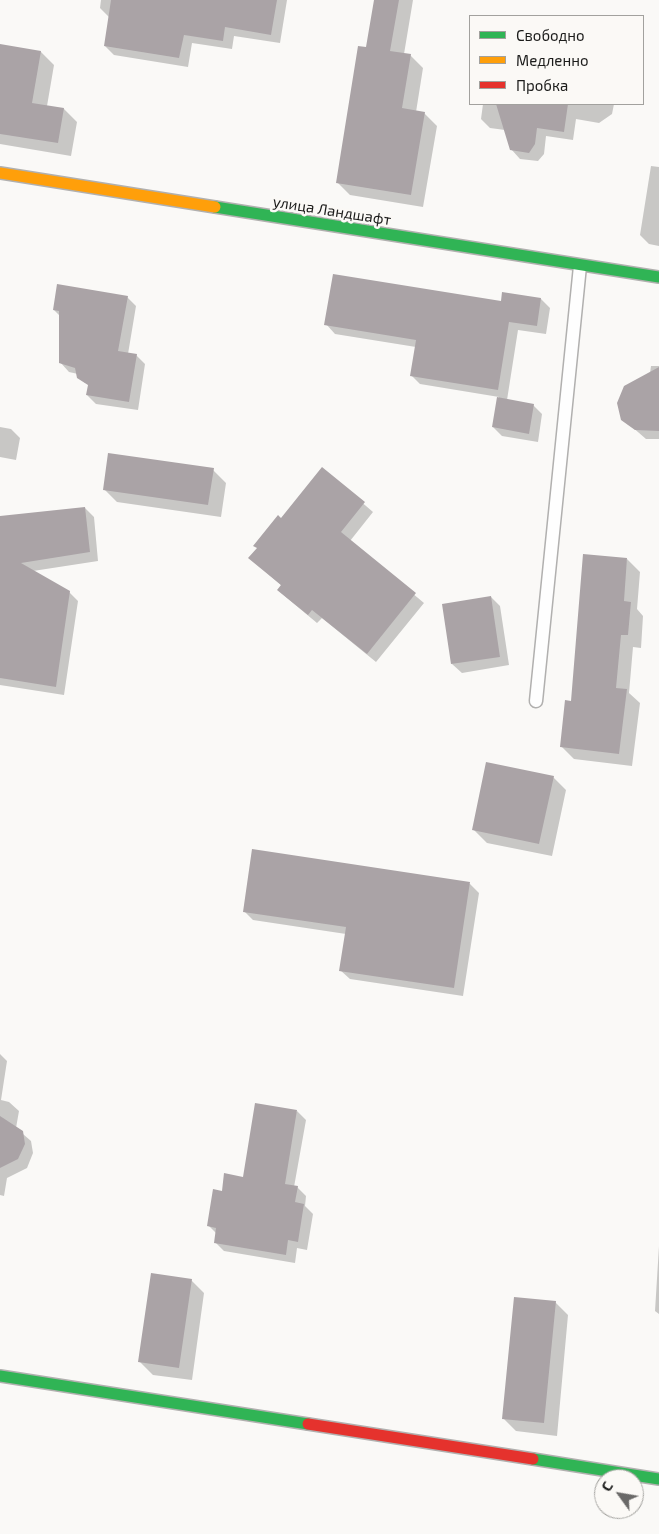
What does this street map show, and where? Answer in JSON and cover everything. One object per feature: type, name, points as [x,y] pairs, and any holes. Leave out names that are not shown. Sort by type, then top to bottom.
[{"type":"street","name":"улица Ландшафт","points":[[0,173],[659,277]]},
{"type":"street","points":[[0,1376],[659,1479]]},
{"type":"lane","points":[[536,701],[580,266]]},
{"type":"building","points":[[111,0],[277,0],[271,35],[225,27],[223,41],[184,35],[179,58],[104,46]]},
{"type":"building","points":[[374,0],[399,0],[390,51],[411,54],[402,108],[425,112],[411,195],[336,183],[358,46],[366,47]]},
{"type":"building","points":[[0,44],[41,51],[32,103],[64,108],[58,143],[0,134]]},
{"type":"building","points":[[496,105],[568,105],[564,132],[537,128],[535,144],[529,153],[510,150]]},
{"type":"building","points":[[333,274],[501,301],[502,292],[541,298],[537,326],[509,322],[498,390],[410,376],[416,340],[324,325]]},
{"type":"building","points":[[57,284],[128,296],[118,351],[137,354],[129,402],[86,395],[88,385],[77,378],[75,368],[59,363],[59,311],[53,310]]},
{"type":"building","points":[[659,367],[659,431],[635,430],[621,420],[617,403],[624,386]]},
{"type":"building","points":[[497,397],[534,404],[529,434],[492,427]]},
{"type":"building","points":[[108,453],[214,468],[208,505],[103,490]]},
{"type":"building","points":[[322,467],[365,502],[341,532],[416,593],[367,654],[312,610],[308,615],[277,590],[281,585],[248,558],[257,548],[253,546],[278,515],[281,518]]},
{"type":"building","points":[[85,507],[90,552],[21,563],[70,591],[56,687],[0,678],[0,516]]},
{"type":"building","points":[[583,554],[627,558],[624,601],[631,602],[628,635],[621,635],[616,688],[627,689],[619,754],[560,747],[565,700],[571,701]]},
{"type":"building","points":[[491,596],[500,657],[451,664],[442,604]]},
{"type":"building","points":[[486,762],[554,776],[539,844],[472,830]]},
{"type":"building","points":[[252,849],[470,882],[454,988],[339,971],[346,927],[243,912]]},
{"type":"building","points":[[255,1103],[297,1110],[285,1184],[298,1186],[295,1202],[304,1204],[298,1242],[288,1240],[286,1255],[214,1243],[216,1228],[207,1226],[213,1189],[222,1191],[224,1173],[243,1177]]},
{"type":"building","points":[[0,1116],[23,1131],[25,1144],[18,1159],[0,1168]]},
{"type":"building","points":[[151,1273],[192,1279],[179,1368],[138,1362]]},
{"type":"building","points":[[514,1297],[556,1301],[544,1423],[502,1419]]},
{"type":"traffic: fast","points":[[215,207],[659,277]]},
{"type":"traffic: fast","points":[[0,1376],[308,1424]]},
{"type":"traffic: fast","points":[[533,1459],[659,1479]]},
{"type":"traffic: slow","points":[[0,173],[215,207]]},
{"type":"traffic: jam","points":[[308,1424],[533,1459]]}]
